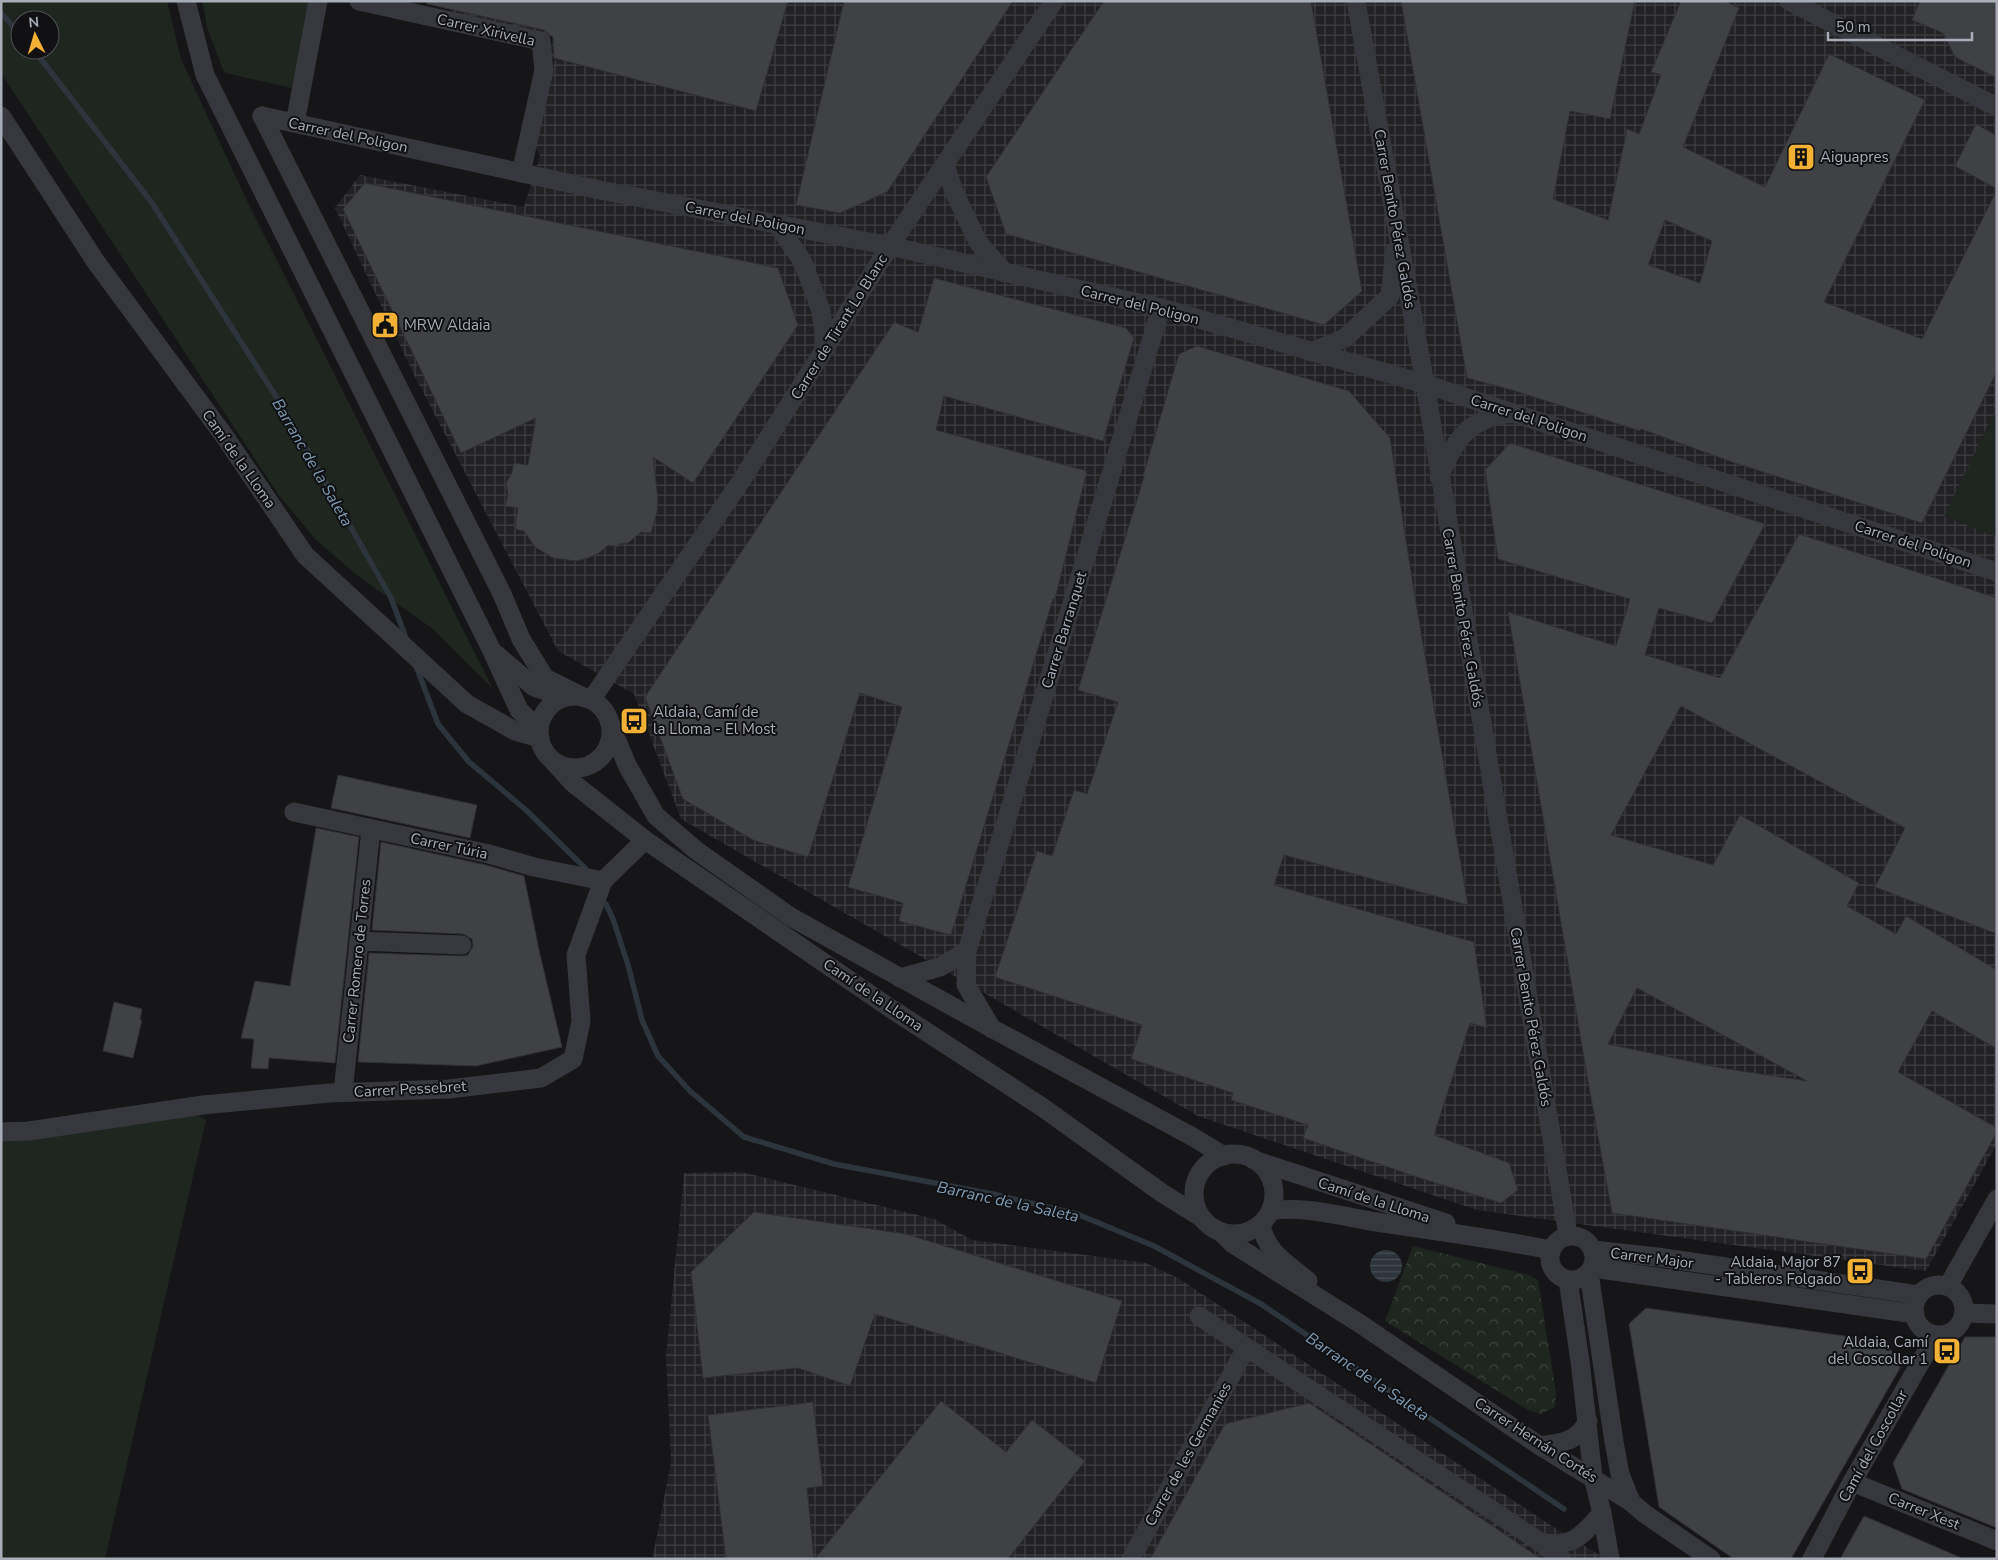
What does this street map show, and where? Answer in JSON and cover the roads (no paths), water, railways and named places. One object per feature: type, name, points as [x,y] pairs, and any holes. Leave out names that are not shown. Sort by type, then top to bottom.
[{"type":"street","points":[[186,1],[205,75],[492,651],[519,710],[539,734],[544,751],[553,761],[563,766],[585,767],[603,755],[609,746],[611,735],[608,719],[600,706],[588,699],[566,698],[534,687],[492,651]]},
{"type":"street","points":[[295,123],[318,1]]},
{"type":"street","name":"Carrer Xirivella","points":[[359,1],[542,41],[544,70],[521,173]]},
{"type":"street","name":"Carrer de Tirant Lo Blanc","points":[[588,699],[626,653],[706,534],[890,246],[1054,1]]},
{"type":"street","name":"Carrer Benito Pérez Galdós","points":[[1356,1],[1425,384],[1568,1235]]},
{"type":"street","points":[[1789,1],[1997,107]]},
{"type":"street","name":"Camí de la Lloma","points":[[1,116],[96,262],[225,437],[305,556],[468,704],[515,731],[539,734]]},
{"type":"street","name":"Carrer del Poligon","points":[[588,699],[545,678],[521,639],[502,594],[262,116],[521,173],[890,246],[1161,308],[1425,384],[1997,572]]},
{"type":"street","points":[[945,165],[955,194],[978,242],[1004,273]]},
{"type":"street","points":[[777,224],[803,262],[821,310],[826,348]]},
{"type":"street","points":[[1311,352],[1345,338],[1390,296],[1397,230]]},
{"type":"street","name":"Carrer Barranquet","points":[[992,1029],[966,985],[967,951],[1161,308]]},
{"type":"street","points":[[1439,476],[1453,446],[1472,425],[1493,416],[1513,413]]},
{"type":"street","name":"Carrer de Tirant Lo Blanc","points":[[608,719],[626,653]]},
{"type":"street","points":[[539,734],[541,721],[550,706],[566,698]]},
{"type":"street","name":"Camí de la Lloma","points":[[608,719],[628,765],[656,816],[697,850],[792,917],[992,1029],[1193,1136],[1224,1156]]},
{"type":"street","name":"Camí de la Lloma","points":[[553,761],[572,783],[646,840],[890,1008],[1042,1107],[1162,1194],[1202,1218]]},
{"type":"street","name":"Carrer Túria","points":[[294,812],[489,854],[534,867],[603,881]]},
{"type":"street","name":"Carrer Romero de Torres","points":[[343,1092],[371,829]]},
{"type":"street","name":"Carrer Pessebret","points":[[1,1132],[28,1131],[203,1105],[343,1092],[449,1090],[540,1078],[573,1059],[581,1021],[576,955],[603,881],[646,840]]},
{"type":"street","points":[[359,941],[462,945]]},
{"type":"street","points":[[900,978],[940,968],[967,951]]},
{"type":"street","points":[[1239,1155],[1254,1160],[1263,1167],[1270,1177],[1274,1199],[1266,1217],[1253,1230],[1232,1234],[1221,1232],[1214,1229],[1202,1218],[1195,1200],[1197,1181],[1208,1165],[1224,1156],[1239,1155]]},
{"type":"street","name":"Camí de la Lloma","points":[[1254,1160],[1495,1239]]},
{"type":"street","points":[[1948,1286],[1997,1199]]},
{"type":"street","name":"Camí de la Lloma","points":[[1266,1217],[1294,1210],[1495,1239],[1550,1250]]},
{"type":"street","name":"Carrer Hernán Cortés","points":[[1266,1217],[1263,1235],[1272,1250],[1359,1323]]},
{"type":"street","name":"Carrer Hernán Cortés","points":[[1221,1232],[1234,1244],[1359,1323],[1540,1446],[1631,1502],[1645,1514],[1711,1559]]},
{"type":"street","points":[[1592,1264],[1583,1278],[1568,1280],[1560,1278],[1550,1266],[1550,1250],[1554,1243],[1568,1235],[1583,1238],[1592,1264],[1614,1442],[1620,1474],[1631,1502]]},
{"type":"street","name":"Carrer Major","points":[[1592,1264],[1657,1258],[1919,1295]]},
{"type":"street","name":"Carrer Major","points":[[1592,1264],[1915,1314]]},
{"type":"street","points":[[1568,1280],[1588,1421],[1593,1477],[1602,1513],[1610,1559]]},
{"type":"street","points":[[1940,1284],[1948,1286],[1961,1296],[1964,1304],[1962,1321],[1949,1333],[1932,1334],[1919,1324],[1915,1314],[1914,1310],[1919,1295],[1932,1286],[1940,1284]]},
{"type":"street","points":[[1964,1313],[1997,1314]]},
{"type":"street","points":[[1199,1316],[1540,1542],[1562,1559]]},
{"type":"street","name":"Camí del Coscollar","points":[[1812,1559],[1852,1482],[1931,1344],[1932,1334]]},
{"type":"street","name":"Carrer de les Germanies","points":[[1131,1559],[1246,1348]]},
{"type":"street","points":[[1540,1446],[1575,1438],[1582,1432],[1588,1421]]},
{"type":"street","name":"Carrer Xest","points":[[1852,1482],[1997,1540]]},
{"type":"street","points":[[1540,1542],[1557,1545],[1570,1542],[1583,1534],[1602,1513]]},
{"type":"waterway","name":"Barranc de la Saleta","points":[[1,13],[10,23]]},
{"type":"waterway","name":"Barranc de la Saleta","points":[[42,60],[152,203],[284,409],[391,598],[406,638]]},
{"type":"waterway","name":"Barranc de la Saleta","points":[[416,666],[438,724],[469,762],[526,810],[585,868]]},
{"type":"waterway","name":"Barranc de la Saleta","points":[[606,904],[628,965],[642,1020],[658,1056],[690,1091],[744,1137],[834,1164],[993,1194],[1077,1214],[1154,1246],[1261,1304],[1564,1509]]},
{"type":"place","name":"Aiguapres","points":[[1801,157]]},
{"type":"place","name":"MRW Aldaia","points":[[385,325]]},
{"type":"place","name":"Aldaia, Camí de la Lloma - El Most","points":[[634,721]]},
{"type":"place","name":"Aldaia, Major 87 - Tableros Folgado","points":[[1860,1271]]},
{"type":"place","name":"Aldaia, Camí del Coscollar 1","points":[[1947,1351]]}]
